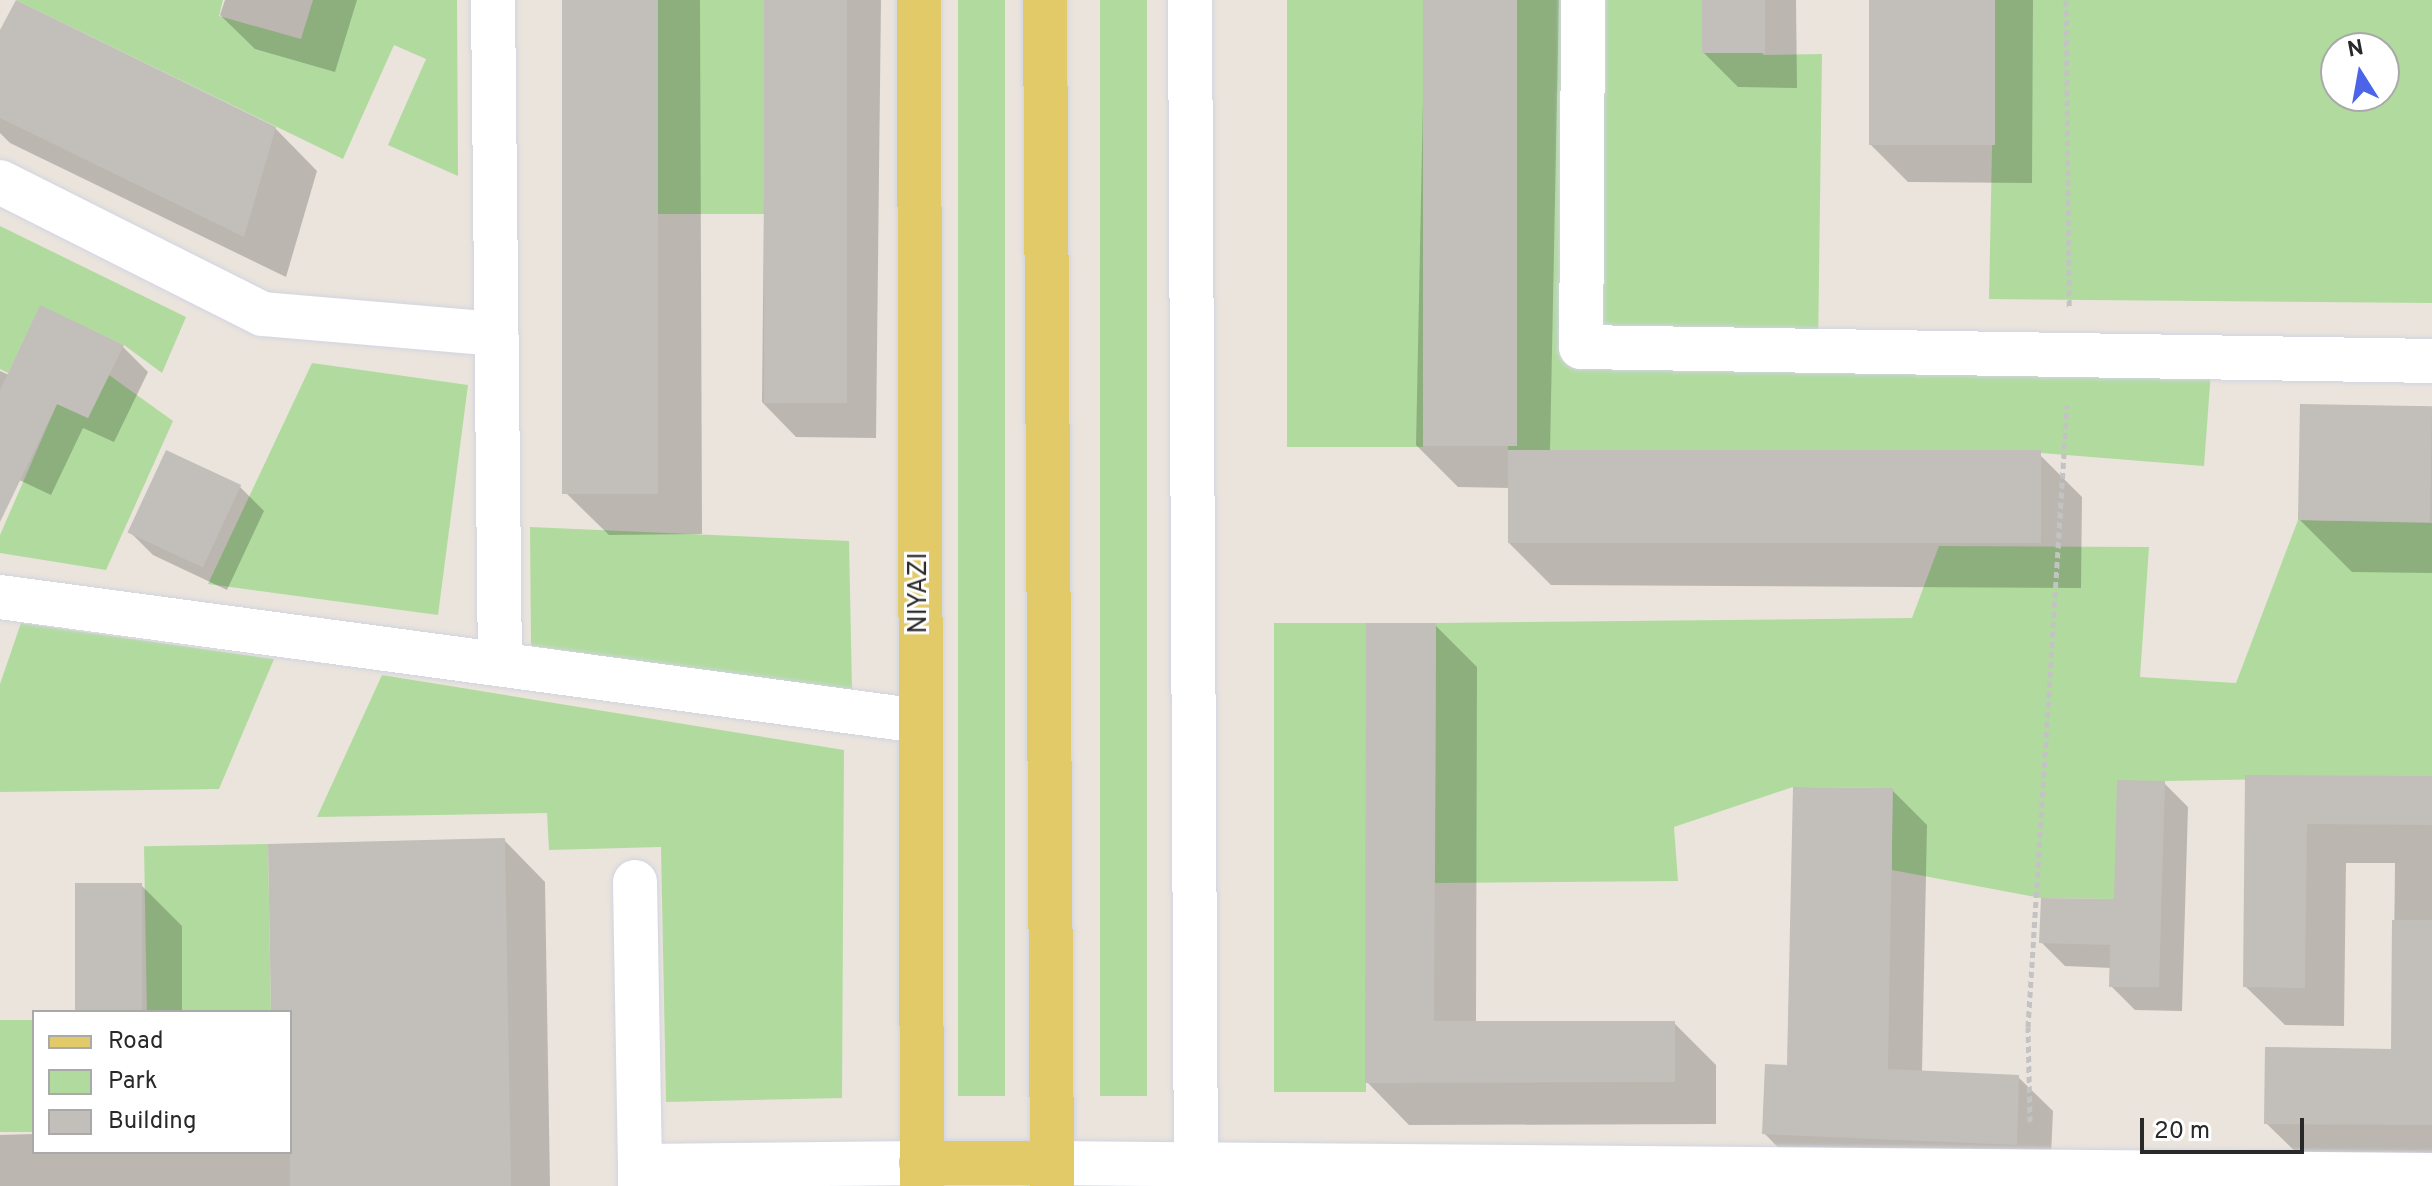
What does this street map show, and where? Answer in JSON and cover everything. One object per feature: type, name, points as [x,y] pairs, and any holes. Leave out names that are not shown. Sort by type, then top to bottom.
[{"type":"main road","name":"NIYAZI","points":[[919,0],[922,1174]]},
{"type":"main road","points":[[922,1174],[1052,1174],[1045,0]]},
{"type":"lane","points":[[493,0],[500,664]]},
{"type":"lane","points":[[1190,0],[1196,1173]]},
{"type":"lane","points":[[1583,0],[1581,347],[2432,361]]},
{"type":"lane","points":[[0,182],[263,314],[496,334]]},
{"type":"lane","points":[[0,597],[920,721]]},
{"type":"lane","points":[[635,882],[640,1176],[922,1174]]},
{"type":"lane","points":[[1052,1174],[1917,1178],[2031,1170],[2432,1175]]},
{"type":"path","points":[[2031,1170],[2028,1027],[2059,610],[2069,354],[2066,0]]},
{"type":"green space","points":[[16,0],[223,0],[219,16],[301,39],[313,0],[457,0],[458,176],[388,145],[426,59],[394,45],[343,159]]},
{"type":"green space","points":[[658,0],[764,0],[764,214],[658,214]]},
{"type":"green space","points":[[958,0],[1005,0],[1005,1096],[958,1096]]},
{"type":"green space","points":[[1100,0],[1147,0],[1147,1096],[1100,1096]]},
{"type":"green space","points":[[1287,0],[1423,0],[1423,447],[1287,447]]},
{"type":"green space","points":[[1517,0],[1702,0],[1764,55],[1822,54],[1818,351],[2212,357],[2204,466],[2041,453],[1508,450]]},
{"type":"green space","points":[[1995,0],[2432,0],[2432,303],[1989,299]]},
{"type":"green space","points":[[0,226],[186,317],[162,373],[124,345],[40,306],[8,373],[0,369]]},
{"type":"green space","points":[[312,363],[468,385],[438,615],[208,584]]},
{"type":"green space","points":[[109,375],[173,421],[106,570],[0,553],[0,535],[57,404],[88,418]]},
{"type":"green space","points":[[2298,520],[2432,523],[2432,776],[2165,781],[2114,899],[2041,898],[1892,870],[1892,788],[1793,787],[1674,827],[1678,881],[1435,883],[1436,623],[1912,618],[1939,546],[2149,547],[2140,677],[2236,683]]},
{"type":"green space","points":[[530,527],[849,541],[852,690],[531,646]]},
{"type":"green space","points":[[21,623],[274,659],[219,789],[0,792],[0,684]]},
{"type":"green space","points":[[1274,623],[1366,623],[1366,1092],[1274,1092]]},
{"type":"green space","points":[[382,675],[844,750],[842,1098],[666,1102],[661,847],[549,850],[547,813],[317,817]]},
{"type":"green space","points":[[268,844],[271,1010],[147,1010],[144,846]]},
{"type":"green space","points":[[0,1020],[32,1020],[32,1132],[0,1132]]},
{"type":"building","points":[[16,0],[276,127],[244,237],[0,118],[0,30]]},
{"type":"building","points":[[562,0],[658,0],[658,494],[562,494]]},
{"type":"building","points":[[764,0],[847,0],[847,403],[764,403]]},
{"type":"building","points":[[1423,0],[1517,0],[1517,446],[1423,446]]},
{"type":"building","points":[[1702,0],[1765,0],[1765,53],[1702,53]]},
{"type":"building","points":[[1869,0],[1995,0],[1995,145],[1869,145]]},
{"type":"building","points":[[40,305],[124,345],[88,418],[57,404],[0,522],[0,390]]},
{"type":"building","points":[[2300,404],[2432,406],[2430,522],[2298,520]]},
{"type":"building","points":[[166,450],[241,485],[203,568],[128,532]]},
{"type":"building","points":[[1508,450],[2041,450],[2041,543],[1508,543]]},
{"type":"building","points":[[1366,623],[1436,623],[1434,1021],[1675,1021],[1675,1082],[1365,1083]]},
{"type":"building","points":[[2245,775],[2432,776],[2432,825],[2307,824],[2305,988],[2243,987]]},
{"type":"building","points":[[2117,780],[2165,781],[2159,987],[2109,987],[2110,945],[2039,943],[2041,898],[2114,899]]},
{"type":"building","points":[[1793,787],[1893,788],[1888,1069],[2019,1075],[2017,1145],[1762,1134],[1765,1064],[1787,1065]]},
{"type":"building","points":[[505,838],[511,1186],[290,1186],[292,1010],[271,1010],[268,844]]},
{"type":"building","points":[[75,883],[142,883],[142,1010],[75,1010]]},
{"type":"building","points":[[2392,920],[2432,920],[2432,1125],[2264,1124],[2265,1047],[2391,1049]]}]
